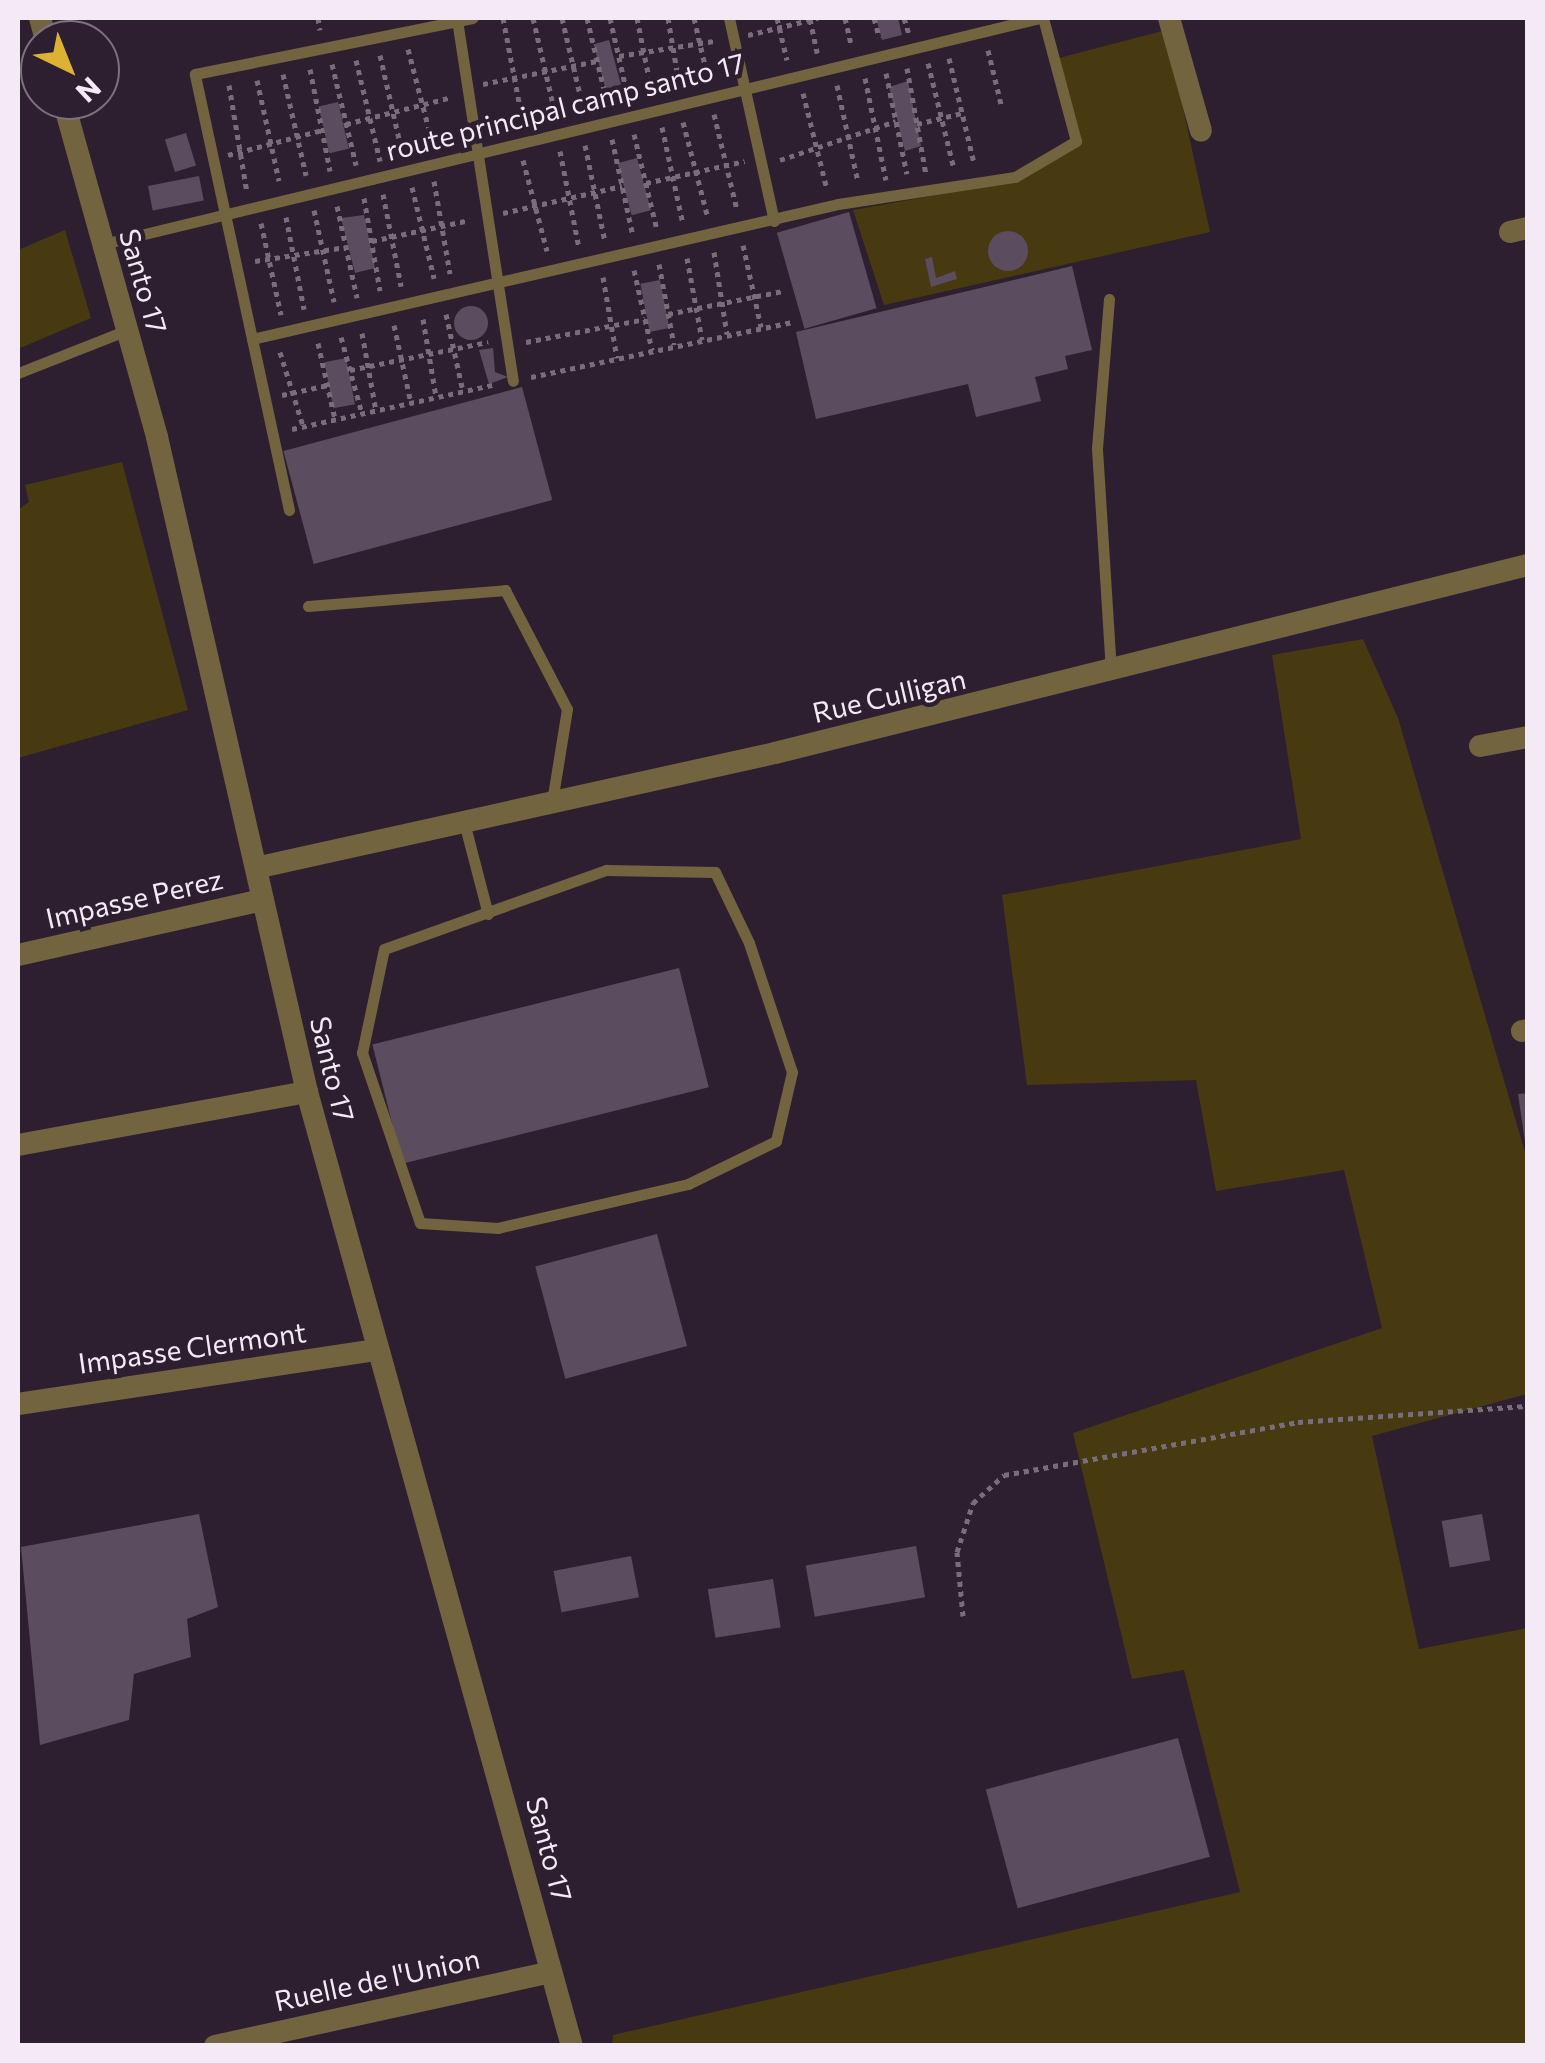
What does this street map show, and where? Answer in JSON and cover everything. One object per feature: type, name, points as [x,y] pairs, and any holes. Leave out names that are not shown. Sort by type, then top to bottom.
[{"type":"street","points":[[1169,18],[1201,131]]},
{"type":"street","name":"Santo 17","points":[[69,120],[127,330],[260,867],[307,1092],[572,2046]]},
{"type":"street","name":"Rue Culligan","points":[[260,867],[465,826],[552,802],[1112,672],[1528,565]]},
{"type":"street","points":[[1480,746],[1528,737]]},
{"type":"street","name":"Impasse Perez","points":[[18,955],[264,900]]},
{"type":"street","points":[[18,1144],[307,1092]]},
{"type":"street","name":"Impasse Clermont","points":[[18,1404],[376,1350]]},
{"type":"street","name":"Ruelle de l'Union","points":[[216,2046],[551,1972]]},
{"type":"lane","points":[[289,510],[196,74],[472,18]]},
{"type":"lane","points":[[730,18],[756,163],[774,221]]},
{"type":"lane","points":[[252,339],[880,196],[988,185],[1076,140],[1041,18]]},
{"type":"lane","name":"route principal camp santo 17","points":[[103,244],[1041,18]]},
{"type":"lane","points":[[457,20],[485,216],[510,341],[512,381]]},
{"type":"lane","points":[[1108,299],[1097,449],[1112,672]]},
{"type":"lane","points":[[18,373],[127,330]]},
{"type":"lane","points":[[308,606],[505,590],[567,710],[552,802]]},
{"type":"lane","points":[[465,826],[488,914]]},
{"type":"lane","points":[[606,870],[715,872],[750,943],[792,1072],[776,1141],[688,1184],[612,1202],[498,1228],[420,1223],[362,1053],[384,949],[488,914],[606,870]]},
{"type":"path","points":[[503,18],[535,206],[551,267]]},
{"type":"path","points":[[532,18],[582,264]]},
{"type":"path","points":[[562,18],[584,127],[617,358]]},
{"type":"path","points":[[587,18],[652,350]]},
{"type":"path","points":[[610,18],[646,183],[674,346]]},
{"type":"path","points":[[637,18],[673,177],[702,340]]},
{"type":"path","points":[[668,18],[680,104],[711,234],[727,334]]},
{"type":"path","points":[[694,18],[760,327]]},
{"type":"path","points":[[777,18],[831,204]]},
{"type":"path","points":[[618,56],[731,39],[813,18],[861,194]]},
{"type":"path","points":[[845,18],[876,128],[887,187]]},
{"type":"path","points":[[983,31],[1001,104]]},
{"type":"path","points":[[403,32],[434,163],[442,226],[444,295]]},
{"type":"path","points":[[376,37],[422,230],[444,295],[463,392]]},
{"type":"path","points":[[944,40],[974,163]]},
{"type":"path","points":[[352,42],[405,305]]},
{"type":"path","points":[[924,45],[954,168]]},
{"type":"path","points":[[328,47],[411,403]]},
{"type":"path","points":[[904,50],[927,176]]},
{"type":"path","points":[[306,51],[376,411]]},
{"type":"path","points":[[882,55],[909,181]]},
{"type":"path","points":[[279,56],[362,414]]},
{"type":"path","points":[[472,86],[597,61]]},
{"type":"path","points":[[254,62],[293,255],[335,419]]},
{"type":"path","points":[[226,68],[240,152],[268,258],[292,392],[303,426]]},
{"type":"path","points":[[346,124],[464,94]]},
{"type":"path","points":[[918,124],[962,113]]},
{"type":"path","points":[[646,183],[726,165],[756,163],[896,122]]},
{"type":"path","points":[[214,158],[322,130]]},
{"type":"path","points":[[372,241],[622,186]]},
{"type":"path","points":[[236,263],[346,247]]},
{"type":"path","points":[[668,314],[782,290]]},
{"type":"path","points":[[420,301],[436,398]]},
{"type":"path","points":[[350,370],[454,349],[646,319]]},
{"type":"path","points":[[266,401],[328,385]]},
{"type":"path","points":[[963,1616],[956,1552],[973,1503],[1004,1475],[1298,1422],[1528,1406]]},
{"type":"shaded area","points":[[1166,30],[1210,232],[884,305],[853,210],[1015,181],[1081,143],[1059,58]]},
{"type":"shaded area","points":[[65,230],[91,318],[18,349],[18,250]]},
{"type":"shaded area","points":[[122,462],[188,710],[18,758],[18,510],[29,502],[25,485]]},
{"type":"shaded area","points":[[1363,639],[1398,718],[1527,1159],[1527,1394],[1372,1436],[1419,1649],[1527,1628],[1527,2045],[612,2045],[613,2035],[1240,1892],[1184,1670],[1132,1679],[1073,1433],[1382,1328],[1344,1170],[1216,1191],[1196,1080],[1027,1085],[1002,895],[1301,839],[1272,655]]},
{"type":"building","points":[[876,18],[898,18],[902,35],[882,40]]},
{"type":"building","points":[[609,40],[623,91],[607,95],[594,44]]},
{"type":"building","points":[[908,81],[921,146],[905,151],[889,87]]},
{"type":"building","points":[[338,102],[349,149],[329,153],[319,106]]},
{"type":"building","points":[[186,133],[196,166],[175,172],[165,139]]},
{"type":"building","points":[[637,158],[651,210],[632,215],[618,163]]},
{"type":"building","points":[[199,176],[204,201],[153,210],[148,186]]},
{"type":"building","points":[[849,212],[877,308],[804,329],[777,233]]},
{"type":"building","points":[[364,215],[375,268],[355,273],[341,218]]},
{"type":"building","points":[[1008,231],[1022,237],[1028,251],[1022,265],[1008,271],[994,265],[988,251],[994,237]]},
{"type":"building","points":[[932,257],[936,278],[955,271],[957,279],[931,287],[925,259]]},
{"type":"building","points":[[1072,266],[1092,350],[1065,356],[1068,369],[1035,377],[1041,401],[976,417],[968,384],[816,419],[796,332]]},
{"type":"building","points":[[660,280],[669,328],[650,332],[640,284]]},
{"type":"building","points":[[471,306],[483,311],[488,323],[483,335],[471,340],[459,335],[454,323],[459,311]]},
{"type":"building","points":[[493,348],[495,372],[508,377],[489,384],[479,350]]},
{"type":"building","points":[[346,358],[355,404],[333,408],[324,362]]},
{"type":"building","points":[[522,387],[552,500],[314,564],[283,451]]},
{"type":"building","points":[[679,968],[709,1087],[402,1164],[372,1044]]},
{"type":"building","points":[[1528,1093],[1528,1142],[1525,1142],[1518,1094]]},
{"type":"building","points":[[657,1234],[687,1346],[565,1379],[535,1267]]},
{"type":"building","points":[[199,1514],[218,1607],[187,1619],[191,1657],[134,1674],[129,1720],[40,1745],[21,1547]]},
{"type":"building","points":[[1482,1514],[1490,1560],[1450,1567],[1442,1521]]},
{"type":"building","points":[[916,1546],[925,1597],[815,1617],[806,1565]]},
{"type":"building","points":[[631,1556],[639,1597],[561,1612],[553,1571]]},
{"type":"building","points":[[773,1579],[781,1627],[715,1638],[708,1589]]},
{"type":"building","points":[[1178,1738],[1210,1857],[1018,1908],[986,1790]]}]
